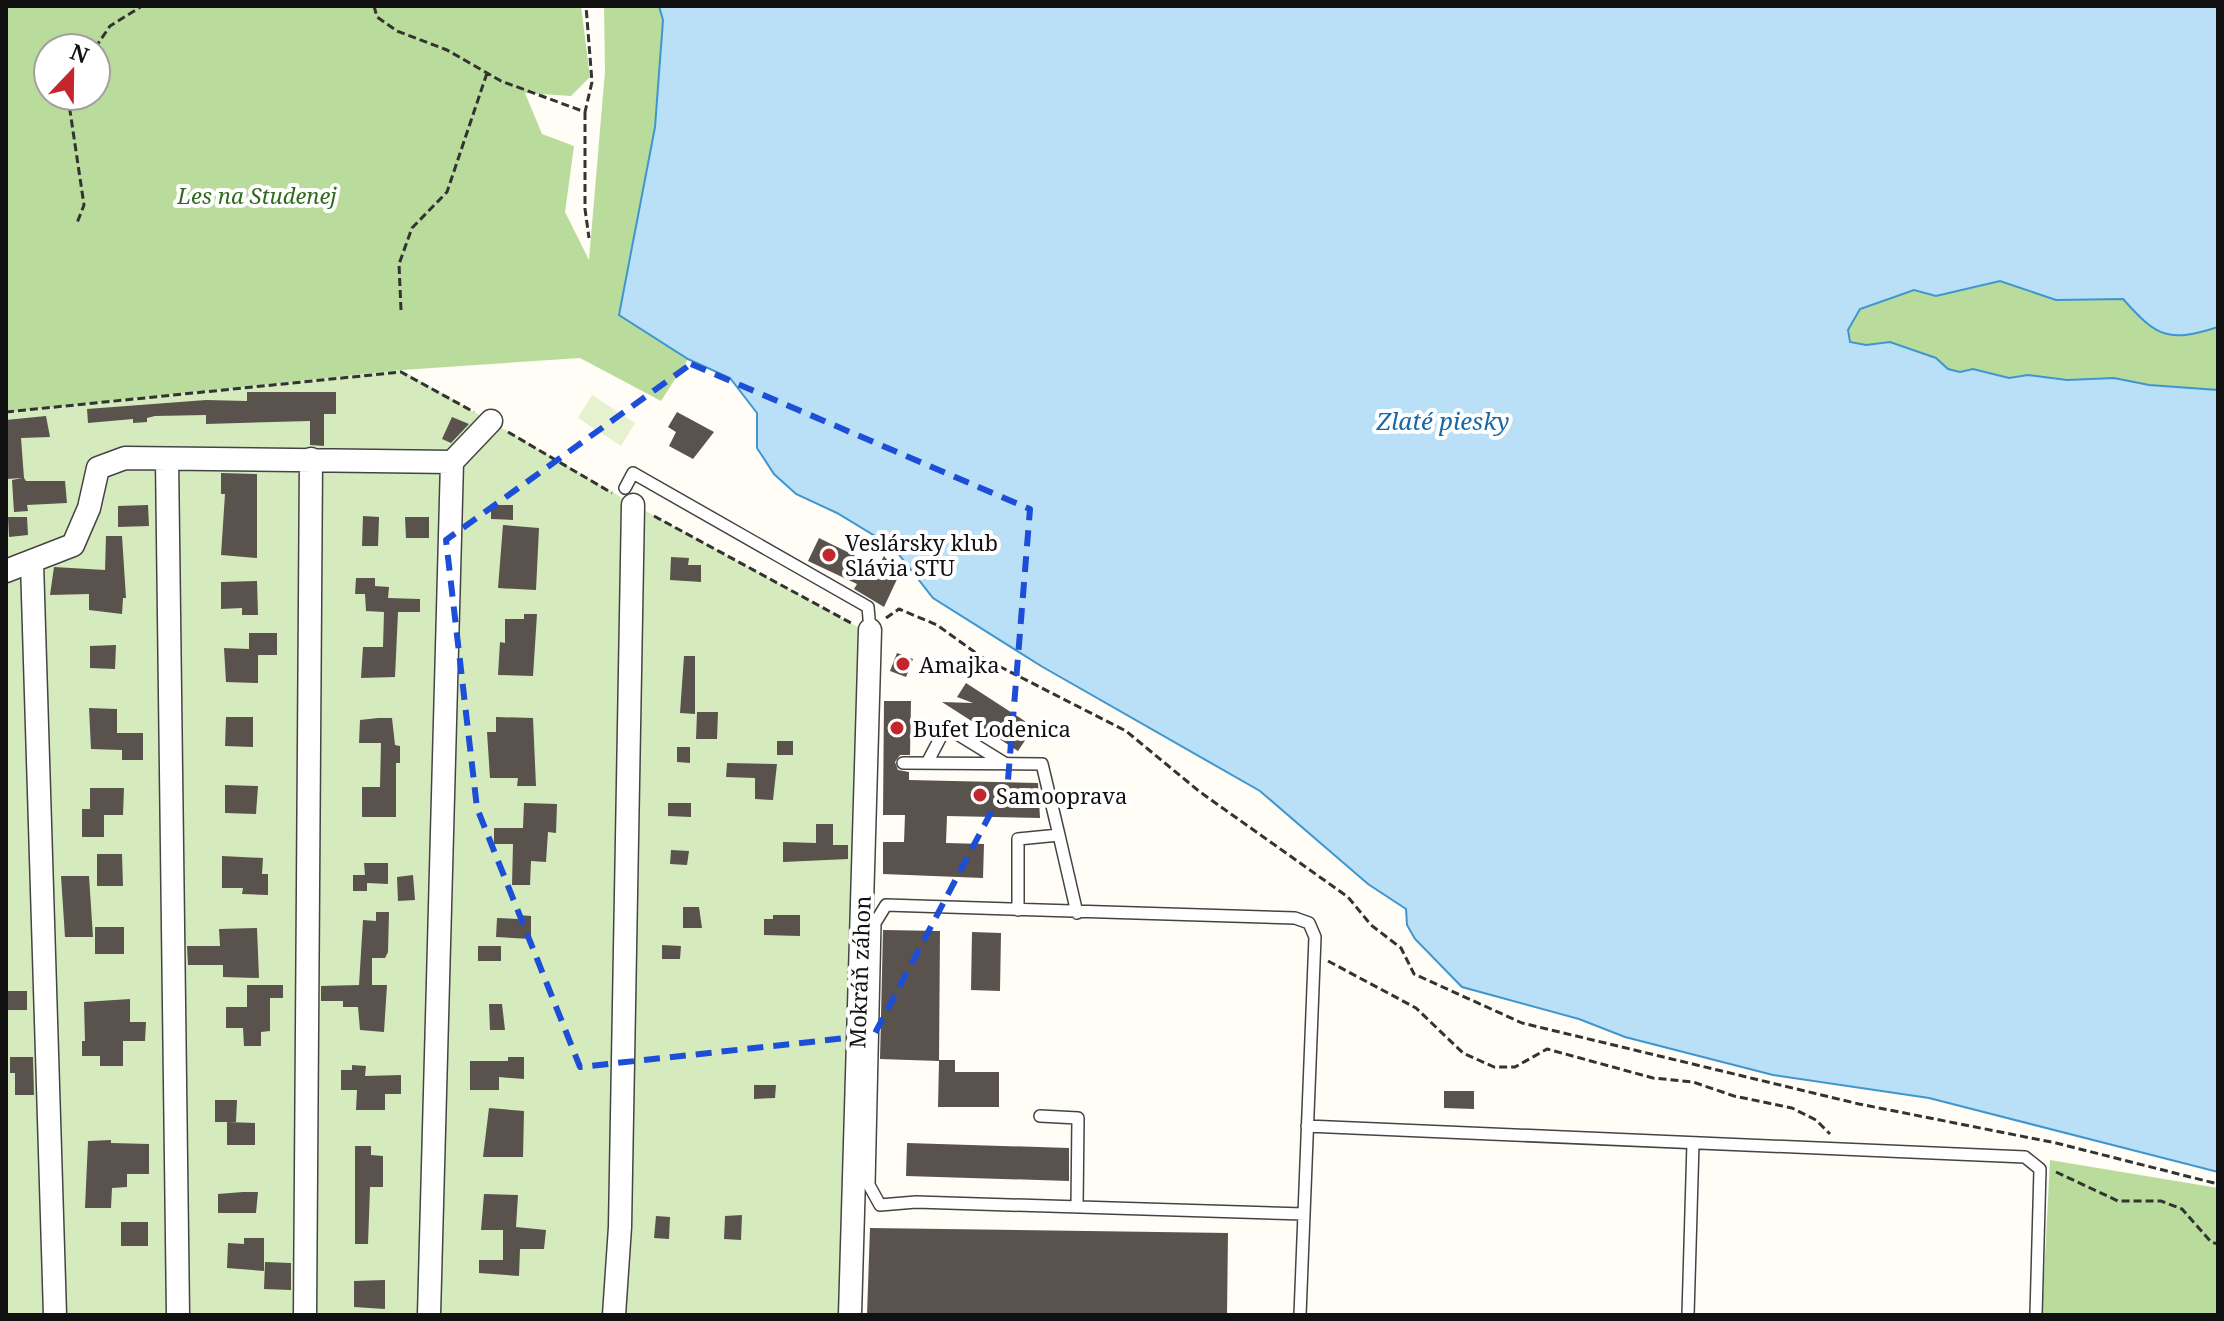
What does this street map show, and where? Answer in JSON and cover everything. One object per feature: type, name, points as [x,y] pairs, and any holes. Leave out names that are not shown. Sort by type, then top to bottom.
[{"type":"street","points":[[429,1315],[452,462],[491,421]]},
{"type":"street","points":[[6,571],[73,545],[89,508],[98,468],[125,458],[452,462]]},
{"type":"street","points":[[167,459],[178,1315]]},
{"type":"street","points":[[305,1315],[311,459]]},
{"type":"street","points":[[614,1315],[620,1211],[629,496]]},
{"type":"street","points":[[32,563],[55,1315]]},
{"type":"street","name":"Mokráň záhon","points":[[850,1315],[870,630]]},
{"type":"lane","points":[[629,496],[633,473],[868,607],[870,630]]},
{"type":"lane","points":[[927,763],[946,727],[1007,764]]},
{"type":"lane","points":[[903,763],[1042,764],[1077,913]]},
{"type":"lane","points":[[1018,910],[1018,839],[1059,835]]},
{"type":"lane","points":[[1300,1315],[1315,937],[1309,923],[1295,918],[886,905],[875,923],[869,1185],[880,1205],[1304,1214]]},
{"type":"lane","points":[[1040,1116],[1078,1118],[1077,1207]]},
{"type":"lane","points":[[1307,1126],[2025,1157],[2040,1169],[2036,1315]]},
{"type":"lane","points":[[1688,1315],[1693,1143]]},
{"type":"path","points":[[106,32],[110,26],[142,6]]},
{"type":"path","points":[[374,6],[377,17],[397,31],[447,50],[487,73],[585,112]]},
{"type":"path","points":[[586,6],[592,82],[585,112],[585,209],[589,238]]},
{"type":"path","points":[[401,310],[399,264],[412,228],[447,192],[487,73]]},
{"type":"path","points":[[70,112],[84,205],[77,223]]},
{"type":"path","points":[[6,412],[401,372]]},
{"type":"path","points":[[870,630],[899,609],[937,625],[983,658],[1126,731],[1200,792],[1318,873],[1401,948],[1414,974],[1522,1023],[1859,1104],[2056,1143],[2218,1184]]},
{"type":"path","points":[[1314,953],[1416,1008],[1463,1053],[1494,1067],[1515,1067],[1547,1049],[1653,1078],[1693,1082],[1734,1096],[1792,1108],[1816,1120],[1845,1149]]},
{"type":"path","points":[[2040,1169],[2118,1201],[2161,1201],[2182,1209],[2211,1242],[2218,1244]]},
{"type":"highlighted area","points":[[691,364],[1030,509],[1008,780],[874,1035],[580,1067],[477,808],[446,540]]},
{"type":"green space","name":"Les na Studenej","points":[[6,6],[581,6],[590,77],[571,96],[525,93],[542,134],[574,146],[565,212],[589,260],[605,71],[604,6],[659,6],[663,20],[655,127],[619,315],[688,359],[661,401],[580,358],[402,370],[6,412]]},
{"type":"green space","points":[[2000,281],[2056,300],[2123,299],[2145,322],[2165,333],[2187,335],[2218,327],[2218,390],[2149,385],[2114,378],[2067,380],[2028,375],[2009,378],[1973,369],[1960,372],[1948,369],[1936,358],[1890,342],[1866,345],[1850,342],[1848,330],[1860,309],[1914,290],[1936,296]]},
{"type":"green space","points":[[402,370],[633,504],[858,627],[874,669],[860,1315],[6,1315],[6,412]]},
{"type":"green space","points":[[592,395],[635,423],[621,446],[578,418]]},
{"type":"green space","points":[[2050,1160],[2218,1188],[2218,1315],[2042,1315]]},
{"type":"water","name":"Zlaté piesky","points":[[659,6],[2218,6],[2218,327],[2187,335],[2164,333],[2145,322],[2123,299],[2056,300],[2000,281],[1936,296],[1914,290],[1860,309],[1848,330],[1850,342],[1866,345],[1890,342],[1936,358],[1948,369],[1960,372],[1973,369],[2009,378],[2028,375],[2067,380],[2114,378],[2149,385],[2218,390],[2218,1172],[1929,1098],[1773,1075],[1625,1037],[1579,1019],[1462,987],[1415,939],[1407,925],[1406,909],[1368,884],[1260,791],[1041,666],[933,598],[893,547],[837,513],[796,494],[774,474],[757,448],[757,413],[730,378],[688,359],[619,315],[655,127],[663,20]]},
{"type":"building","points":[[247,392],[336,392],[336,414],[324,414],[324,446],[310,445],[310,421],[206,424],[206,415],[155,416],[147,418],[147,422],[133,423],[133,419],[88,423],[87,409],[206,400],[247,401]]},
{"type":"building","points":[[677,412],[714,432],[693,459],[669,446],[676,432],[668,427]]},
{"type":"building","points":[[46,416],[50,437],[21,438],[24,478],[26,481],[65,481],[67,503],[27,505],[28,511],[14,512],[12,480],[22,478],[6,479],[6,420]]},
{"type":"building","points":[[452,417],[469,424],[451,443],[442,439]]},
{"type":"building","points":[[221,473],[257,474],[257,558],[221,555],[225,494],[221,494]]},
{"type":"building","points":[[148,505],[149,526],[118,527],[118,506]]},
{"type":"building","points":[[491,505],[513,505],[513,520],[491,519]]},
{"type":"building","points":[[363,516],[379,517],[378,546],[362,546]]},
{"type":"building","points":[[8,517],[27,517],[28,535],[9,537]]},
{"type":"building","points":[[405,517],[429,517],[429,538],[406,538]]},
{"type":"building","points":[[503,525],[539,528],[536,590],[498,588]]},
{"type":"building","points":[[106,536],[122,536],[126,598],[123,598],[122,614],[89,610],[89,594],[50,595],[54,567],[105,570]]},
{"type":"building","points":[[819,538],[878,567],[884,556],[899,575],[884,607],[854,589],[857,584],[808,561]]},
{"type":"building","points":[[671,557],[689,558],[688,565],[701,565],[701,582],[670,580]]},
{"type":"building","points":[[356,578],[375,578],[375,586],[389,587],[388,598],[420,599],[420,612],[398,612],[395,677],[361,678],[363,647],[383,647],[384,612],[366,611],[365,594],[355,594]]},
{"type":"building","points":[[257,581],[258,615],[242,615],[242,608],[221,609],[221,582]]},
{"type":"building","points":[[524,614],[537,614],[533,676],[498,675],[500,642],[505,643],[505,619],[524,619]]},
{"type":"building","points":[[249,633],[277,633],[277,655],[258,655],[258,683],[226,682],[224,648],[249,649]]},
{"type":"building","points":[[116,645],[115,669],[90,668],[90,646]]},
{"type":"building","points":[[897,653],[913,659],[906,677],[890,671]]},
{"type":"building","points":[[684,656],[695,656],[695,714],[680,713]]},
{"type":"building","points":[[966,683],[1034,727],[1018,751],[942,702],[973,703],[957,697]]},
{"type":"building","points":[[884,701],[911,701],[910,755],[900,755],[895,762],[898,770],[909,772],[909,780],[1038,783],[1040,818],[947,816],[946,843],[984,844],[983,878],[883,874],[883,842],[904,842],[905,815],[883,815]]},
{"type":"building","points":[[89,708],[117,709],[117,733],[143,733],[143,760],[122,760],[122,750],[91,749]]},
{"type":"building","points":[[697,712],[718,712],[717,739],[696,739]]},
{"type":"building","points":[[226,717],[253,717],[253,747],[225,746]]},
{"type":"building","points":[[496,717],[533,718],[536,786],[517,786],[518,778],[490,778],[487,732],[496,732]]},
{"type":"building","points":[[392,718],[395,745],[400,746],[400,763],[396,763],[396,817],[362,817],[362,787],[380,787],[381,743],[359,743],[360,720]]},
{"type":"building","points":[[777,741],[793,741],[793,755],[777,755]]},
{"type":"building","points":[[677,747],[690,747],[690,763],[677,762]]},
{"type":"building","points":[[727,763],[777,764],[773,800],[755,799],[755,778],[726,777]]},
{"type":"building","points":[[225,785],[258,786],[256,814],[225,813]]},
{"type":"building","points":[[90,788],[124,788],[123,815],[104,815],[104,837],[82,837],[82,809],[90,809]]},
{"type":"building","points":[[524,803],[557,804],[556,833],[548,832],[546,862],[531,861],[530,885],[512,885],[513,844],[494,844],[494,828],[523,828]]},
{"type":"building","points":[[668,803],[691,803],[691,817],[668,816]]},
{"type":"building","points":[[816,824],[833,824],[833,845],[848,845],[848,859],[783,862],[783,842],[816,843]]},
{"type":"building","points":[[671,850],[689,851],[687,865],[670,864]]},
{"type":"building","points":[[97,854],[122,854],[123,886],[97,886]]},
{"type":"building","points":[[222,856],[263,858],[262,874],[268,874],[268,895],[242,894],[243,888],[222,888]]},
{"type":"building","points":[[364,863],[388,863],[388,884],[367,883],[367,891],[353,891],[353,875],[365,875]]},
{"type":"building","points":[[413,875],[415,900],[398,901],[397,877]]},
{"type":"building","points":[[61,876],[89,876],[93,937],[65,937]]},
{"type":"building","points":[[683,907],[699,907],[702,928],[683,928]]},
{"type":"building","points":[[376,912],[389,912],[388,952],[385,958],[372,958],[372,985],[387,985],[384,1032],[360,1030],[358,1007],[343,1007],[343,1001],[321,1001],[321,986],[359,985],[363,920],[376,921]]},
{"type":"building","points":[[518,915],[531,916],[531,939],[496,937],[497,918],[518,919]]},
{"type":"building","points":[[773,915],[800,915],[800,936],[764,935],[764,919],[773,919]]},
{"type":"building","points":[[95,927],[124,927],[124,954],[95,954]]},
{"type":"building","points":[[257,928],[259,978],[223,977],[223,965],[188,965],[187,946],[220,946],[219,929]]},
{"type":"building","points":[[883,930],[940,931],[939,1060],[955,1060],[955,1072],[999,1072],[999,1107],[938,1107],[939,1061],[880,1059]]},
{"type":"building","points":[[972,932],[1001,933],[1000,991],[971,990]]},
{"type":"building","points":[[662,945],[681,946],[680,959],[662,959]]},
{"type":"building","points":[[478,946],[501,946],[501,961],[478,961]]},
{"type":"building","points":[[247,985],[283,985],[283,998],[270,998],[270,1031],[261,1032],[261,1046],[244,1046],[243,1028],[226,1028],[226,1007],[247,1007]]},
{"type":"building","points":[[6,991],[27,991],[27,1010],[6,1010]]},
{"type":"building","points":[[130,999],[130,1022],[146,1022],[145,1041],[123,1041],[123,1066],[100,1066],[100,1056],[82,1056],[82,1041],[85,1041],[84,1002]]},
{"type":"building","points":[[489,1004],[502,1004],[505,1030],[490,1030]]},
{"type":"building","points":[[10,1057],[33,1057],[34,1095],[15,1095],[15,1073],[10,1073]]},
{"type":"building","points":[[508,1057],[524,1057],[524,1079],[499,1077],[499,1090],[470,1090],[470,1061],[508,1061]]},
{"type":"building","points":[[352,1065],[366,1066],[365,1076],[401,1075],[401,1094],[385,1094],[385,1110],[356,1110],[357,1090],[341,1090],[341,1070],[352,1070]]},
{"type":"building","points":[[754,1085],[776,1085],[775,1098],[754,1099]]},
{"type":"building","points":[[1444,1091],[1474,1091],[1474,1109],[1444,1108]]},
{"type":"building","points":[[215,1100],[237,1100],[236,1122],[215,1122]]},
{"type":"building","points":[[489,1108],[524,1111],[523,1157],[483,1157]]},
{"type":"building","points":[[227,1122],[255,1123],[255,1145],[227,1145]]},
{"type":"building","points":[[111,1140],[111,1143],[149,1144],[149,1174],[127,1174],[127,1187],[112,1188],[111,1208],[85,1208],[88,1141]]},
{"type":"building","points":[[907,1143],[1069,1148],[1069,1181],[906,1176]]},
{"type":"building","points":[[355,1146],[371,1146],[371,1155],[383,1156],[383,1187],[370,1187],[368,1244],[355,1244]]},
{"type":"building","points":[[258,1192],[256,1213],[218,1213],[218,1194]]},
{"type":"building","points":[[484,1194],[518,1195],[516,1227],[546,1230],[544,1249],[520,1249],[519,1276],[479,1273],[479,1260],[503,1260],[503,1230],[481,1230]]},
{"type":"building","points":[[742,1215],[741,1240],[724,1239],[725,1216]]},
{"type":"building","points":[[656,1216],[670,1217],[669,1239],[654,1238]]},
{"type":"building","points":[[121,1222],[148,1222],[148,1246],[121,1246]]},
{"type":"building","points":[[870,1228],[1228,1233],[1227,1315],[867,1315]]},
{"type":"building","points":[[244,1238],[264,1238],[264,1271],[227,1268],[228,1243],[244,1244]]},
{"type":"building","points":[[265,1262],[291,1263],[291,1290],[264,1289]]},
{"type":"building","points":[[385,1280],[385,1309],[354,1307],[354,1281]]},
{"type":"place","name":"Veslársky klub Slávia STU","points":[[829,555]]},
{"type":"place","name":"Amajka","points":[[903,664]]},
{"type":"place","name":"Bufet Lodenica","points":[[897,728]]},
{"type":"place","name":"Samooprava","points":[[980,795]]}]
